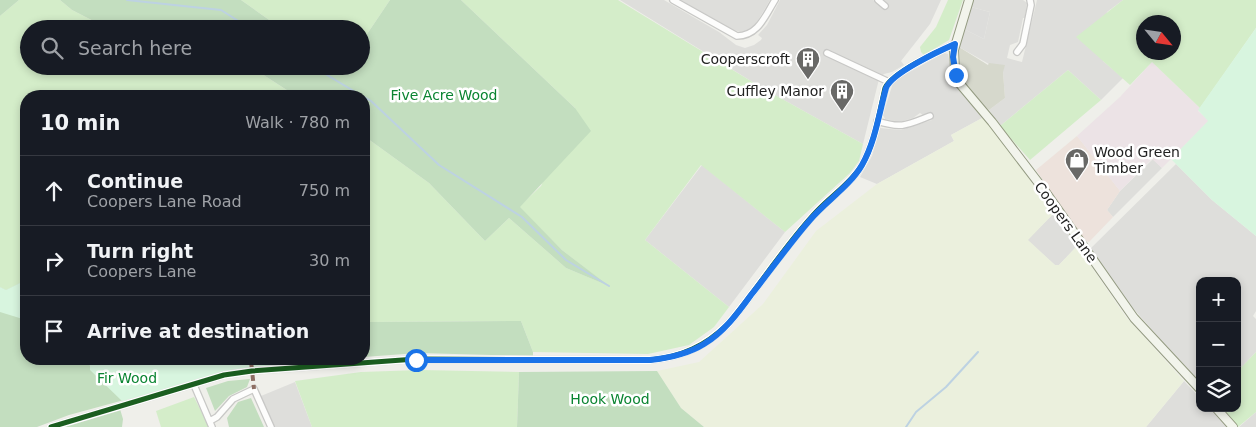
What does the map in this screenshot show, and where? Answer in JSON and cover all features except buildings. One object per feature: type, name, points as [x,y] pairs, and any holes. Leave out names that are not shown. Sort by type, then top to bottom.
[{"type":"main road","name":"Coopers Lane","points":[[969,0],[955,44],[953,57],[960,84],[992,122],[1047,194],[1134,318],[1196,385]]},
{"type":"main road","points":[[1220,412],[1233,427]]},
{"type":"street","points":[[674,0],[737,36],[752,33],[757,29],[775,0]]},
{"type":"street","points":[[878,0],[885,6]]},
{"type":"street","points":[[1017,52],[1023,44],[1032,5],[1030,0]]},
{"type":"street","points":[[370,363],[416,360],[650,360],[665,359],[683,354],[704,344],[728,324],[818,210],[853,178],[861,167],[869,152],[889,82],[898,74],[955,44]]},
{"type":"street","points":[[827,53],[889,82]]},
{"type":"street","points":[[877,122],[904,126],[930,116]]},
{"type":"street","points":[[51,427],[224,375],[252,371],[341,365]]},
{"type":"street","points":[[194,384],[211,424],[232,399],[254,389],[271,427]]},
{"type":"shaded area","points":[[620,0],[664,0],[719,32],[736,45],[745,48],[761,40],[762,38],[758,35],[767,25],[780,0],[873,0],[884,9],[888,4],[884,0],[941,0],[930,24],[901,61],[904,65],[884,74],[879,79],[863,144],[759,86]]},
{"type":"shaded area","points":[[681,0],[770,0],[756,24],[749,30],[741,32],[733,30]]},
{"type":"shaded area","points":[[974,0],[1023,0],[1027,3],[1018,42],[1010,45],[1007,58],[1022,62],[1037,0],[1123,0],[1107,12],[1103,61],[1123,78],[1101,100],[1068,70],[1000,126],[989,110],[1005,98],[1003,72],[959,47],[964,29],[984,39],[990,12],[971,7]]},
{"type":"shaded area","points":[[971,7],[990,12],[984,39],[964,29]]},
{"type":"shaded area","points":[[959,47],[988,65],[989,63],[1005,65],[1003,72],[1005,98],[989,110],[974,98],[964,83],[960,70]]},
{"type":"shaded area","points":[[944,53],[948,54],[951,69],[950,76],[984,117],[951,135],[954,141],[877,184],[860,177],[872,156],[880,128],[901,130],[932,120],[929,113],[924,116],[920,113],[913,118],[900,122],[885,119],[883,115],[895,80]]},
{"type":"shaded area","points":[[1152,62],[1200,108],[1198,111],[1209,121],[1162,168],[1152,159],[1120,191],[1077,136],[1120,97]]},
{"type":"shaded area","name":"Wood Green Timber","points":[[1077,136],[1120,191],[1107,210],[1113,217],[1089,242],[1084,240],[1036,170]]},
{"type":"shaded area","points":[[1153,159],[1162,168],[1113,217],[1107,210],[1120,191]]},
{"type":"shaded area","points":[[1176,164],[1212,200],[1256,236],[1256,311],[1253,316],[1256,319],[1256,352],[1241,368],[1241,277],[1196,277],[1196,379],[1131,306],[1090,249]]},
{"type":"shaded area","points":[[702,165],[785,232],[729,307],[645,240]]},
{"type":"shaded area","points":[[1054,213],[1077,246],[1059,265],[1055,265],[1027,240]]},
{"type":"shaded area","points":[[1184,381],[1196,394],[1196,412],[1214,412],[1227,427],[1146,427]]},
{"type":"shaded area","points":[[295,382],[312,427],[275,427],[261,396]]},
{"type":"shaded area","points":[[1256,412],[1256,427],[1239,427]]},
{"type":"green space","points":[[0,0],[19,0],[0,16]]},
{"type":"green space","points":[[19,0],[60,0],[72,10],[91,20],[20,20],[20,75],[264,75],[287,90],[20,90],[20,283],[6,290],[0,287],[0,16]]},
{"type":"green space","points":[[60,0],[241,0],[269,20],[91,20],[72,10]]},
{"type":"green space","points":[[241,0],[390,0],[370,30],[370,20],[269,20]]},
{"type":"green space","name":"Five Acre Wood","points":[[390,0],[461,0],[575,108],[591,131],[520,207],[562,250],[609,286],[566,268],[509,218],[485,241],[429,183],[370,140],[370,90],[287,90],[264,75],[370,75],[370,30]]},
{"type":"green space","points":[[461,0],[618,0],[759,86],[863,144],[859,161],[850,173],[785,232],[701,165],[645,240],[729,307],[714,327],[689,345],[648,354],[533,352],[521,321],[370,322],[370,140],[429,183],[485,241],[509,218],[566,268],[607,285],[562,250],[519,207],[541,186],[575,108]]},
{"type":"green space","points":[[948,0],[963,0],[949,40],[924,55],[920,47],[936,27]]},
{"type":"green space","points":[[1123,0],[1256,0],[1256,28],[1200,108],[1152,62],[1130,85],[1076,37]]},
{"type":"green space","points":[[1256,28],[1256,236],[1212,200],[1171,159],[1208,121],[1198,110]]},
{"type":"green space","points":[[1068,70],[1101,100],[1030,160],[1000,126]]},
{"type":"green space","points":[[984,117],[1054,213],[1028,240],[1055,265],[1059,265],[1077,246],[1126,317],[1184,381],[1146,427],[704,427],[681,408],[657,371],[699,362],[763,304],[816,231],[877,184],[954,141],[951,135]]},
{"type":"green space","points":[[20,283],[20,365],[296,365],[223,373],[69,415],[37,427],[0,427],[0,287],[6,290]]},
{"type":"green space","points":[[20,283],[20,318],[0,312],[0,287],[6,290]]},
{"type":"green space","points":[[521,321],[533,356],[418,353],[370,357],[370,322]]},
{"type":"green space","points":[[1256,352],[1256,412],[1238,427],[1225,412],[1241,412],[1241,368]]},
{"type":"green space","name":"Fir Wood","points":[[296,365],[224,373],[122,401],[90,370],[90,366]]},
{"type":"green space","points":[[420,370],[519,372],[517,427],[312,427],[295,381],[361,372]]},
{"type":"green space","name":"Hook Wood","points":[[657,371],[681,408],[704,427],[517,427],[519,372]]},
{"type":"green space","points":[[250,379],[247,387],[229,396],[215,411],[206,388],[228,381]]},
{"type":"green space","points":[[194,397],[209,427],[161,427],[156,411]]},
{"type":"green space","points":[[251,398],[264,427],[229,427],[227,418],[238,402]]},
{"type":"green space","points":[[120,409],[123,419],[122,427],[60,427]]},
{"type":"waterway","points":[[127,0],[221,10],[237,20]]},
{"type":"waterway","points":[[327,75],[352,90]]},
{"type":"waterway","points":[[370,100],[439,165],[522,217],[566,260],[609,286]]},
{"type":"waterway","points":[[906,427],[916,412],[946,387],[978,352]]},
{"type":"marked path","points":[[251,365],[254,389]]},
{"type":"cycle path","points":[[370,362],[416,359],[650,360],[683,353],[702,344],[728,324],[805,224],[858,171],[870,147],[885,88],[889,82],[916,63],[955,44]]},
{"type":"cycle path","points":[[51,427],[224,375],[334,365]]},
{"type":"place","name":"Cooperscroft","points":[[808,80]]},
{"type":"place","name":"Cuffley Manor","points":[[842,112]]},
{"type":"place","name":"Wood Green Timber","points":[[1077,181]]},
{"type":"route","points":[[416,360],[650,360],[665,359],[693,350],[704,344],[728,324],[818,210],[853,178],[866,158],[871,145],[889,82],[898,74],[955,44],[953,57],[956,75]]}]
